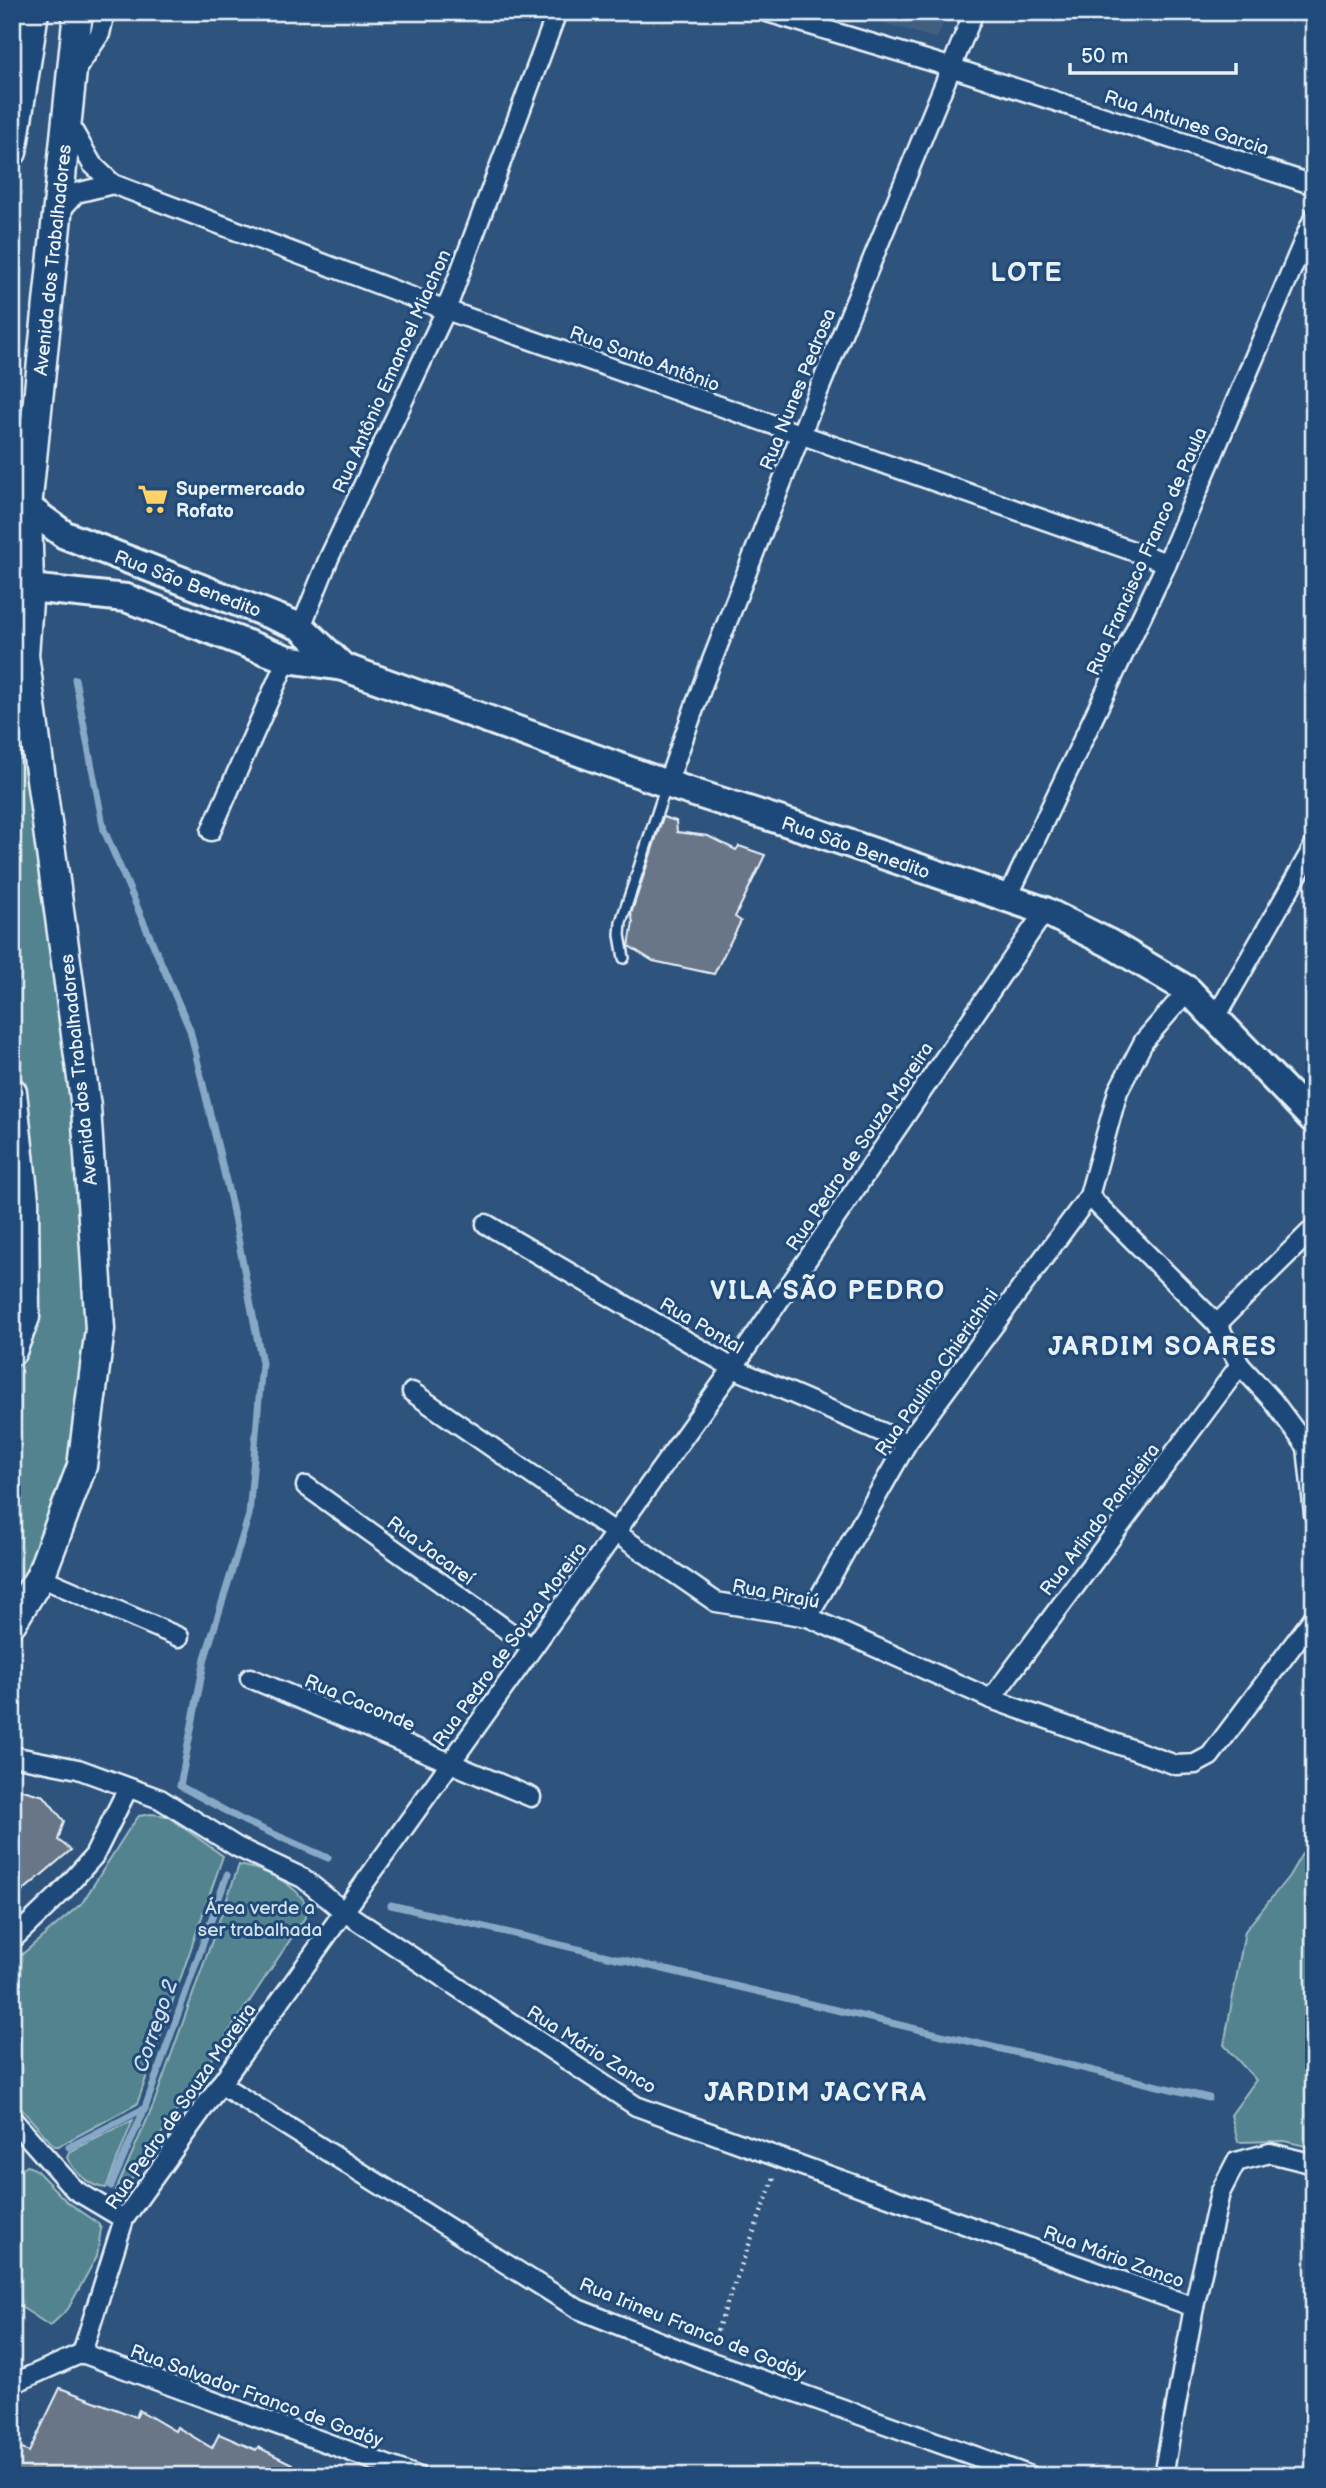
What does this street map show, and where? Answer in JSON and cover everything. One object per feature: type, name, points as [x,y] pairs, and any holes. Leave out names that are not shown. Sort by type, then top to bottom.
[{"type":"main road","points":[[12,152],[34,12]]},
{"type":"main road","name":"Avenida dos Trabalhadores","points":[[12,1622],[40,1577],[82,1466],[100,1329],[86,1108],[24,655],[21,589],[20,496],[58,213],[78,12]]},
{"type":"main road","name":"Rua São Benedito","points":[[20,496],[65,535],[301,627],[342,667]]},
{"type":"main road","name":"Rua São Benedito","points":[[21,589],[126,598],[287,659],[342,667],[667,784],[1045,911],[1109,943],[1188,990],[1314,1119]]},
{"type":"main road","points":[[262,650],[283,642],[301,627]]},
{"type":"main road","points":[[12,1351],[25,1317],[24,1200],[13,1108]]},
{"type":"street","points":[[71,76],[100,34],[105,12]]},
{"type":"street","name":"Rua Antônio Emanoel Miachon","points":[[301,627],[330,558],[446,310],[557,12]]},
{"type":"street","name":"Rua Antunes Garcia","points":[[767,12],[950,67],[1314,185]]},
{"type":"street","name":"Rua Nunes Pedrosa","points":[[667,784],[704,681],[800,436],[974,12]]},
{"type":"street","name":"Rua Santo Antônio","points":[[66,118],[92,164],[113,184],[446,310],[1167,563]]},
{"type":"street","points":[[58,213],[76,193],[113,184]]},
{"type":"street","name":"Rua Francisco Franco de Paula","points":[[1007,899],[1167,563],[1314,218]]},
{"type":"street","points":[[211,831],[287,659]]},
{"type":"street","points":[[1216,1017],[1314,846]]},
{"type":"street","name":"Rua Pedro de Souza Moreira","points":[[82,2353],[124,2219],[733,1368],[1045,911]]},
{"type":"street","points":[[1188,990],[1144,1041],[1118,1091],[1089,1196],[1217,1324],[1240,1364],[1273,1401],[1307,1447],[1314,1514]]},
{"type":"street","name":"Rua Paulino Chierichini","points":[[808,1617],[907,1443],[1089,1196]]},
{"type":"street","name":"Rua Pontal","points":[[486,1224],[733,1368],[907,1443]]},
{"type":"street","points":[[1217,1324],[1314,1228]]},
{"type":"street","name":"Rua Arlindo Pancieira","points":[[991,1699],[1240,1364]]},
{"type":"street","name":"Rua Pirajú","points":[[412,1392],[716,1602],[808,1617],[991,1699],[1176,1765],[1195,1764],[1210,1756],[1314,1617]]},
{"type":"street","name":"Rua Jacareí","points":[[306,1486],[532,1648]]},
{"type":"street","points":[[40,1577],[179,1637]]},
{"type":"street","name":"Rua Caconde","points":[[250,1678],[531,1797]]},
{"type":"street","name":"Rua Mário Zanco","points":[[12,1756],[78,1769],[160,1799],[237,1847],[303,1878],[342,1911],[636,2106],[1194,2307]]},
{"type":"street","points":[[12,1940],[60,1894],[94,1856],[128,1788]]},
{"type":"street","name":"Rua Irineu Franco de Godóy","points":[[220,2084],[578,2309],[706,2360],[1031,2476]]},
{"type":"street","points":[[12,2119],[75,2190],[124,2219]]},
{"type":"street","points":[[1163,2476],[1194,2307],[1220,2193],[1236,2162],[1270,2154],[1314,2164]]},
{"type":"street","points":[[12,2384],[82,2353]]},
{"type":"street","name":"Rua Salvador Franco de Godóy","points":[[82,2353],[417,2476]]},
{"type":"lane","points":[[624,958],[621,922],[667,784]]},
{"type":"path","points":[[706,2360],[782,2158]]},
{"type":"shaded area","points":[[847,12],[948,12],[937,39]]},
{"type":"green space","points":[[17,602],[76,1100],[92,1330],[72,1466],[12,1607],[12,1377],[22,1353],[26,1126],[12,1039],[12,603]]},
{"type":"green space","name":"Área verde a ser trabalhada","points":[[139,1816],[167,1816],[223,1856],[137,2104],[59,2146],[54,2146],[12,2098],[12,1963],[82,1903]]},
{"type":"green space","points":[[1314,1833],[1314,2148],[1284,2141],[1238,2142],[1231,2115],[1256,2080],[1224,2045],[1245,1931],[1289,1876]]},
{"type":"green space","name":"Área verde a ser trabalhada","points":[[239,1865],[278,1878],[295,1890],[307,1906],[306,1916],[131,2180],[122,2190],[116,2190],[153,2106]]},
{"type":"green space","points":[[133,2120],[106,2188],[83,2178],[67,2158],[69,2152]]},
{"type":"green space","points":[[27,2166],[35,2169],[66,2201],[98,2223],[101,2229],[97,2256],[68,2309],[50,2326],[12,2301],[12,2171]]},
{"type":"building","points":[[663,817],[676,821],[677,832],[708,836],[736,850],[739,846],[765,855],[735,917],[741,921],[714,974],[653,961],[629,946],[633,922],[631,914]]},
{"type":"building","points":[[12,1787],[44,1796],[64,1821],[58,1840],[71,1850],[12,1900]]},
{"type":"building","points":[[60,2388],[136,2417],[139,2410],[175,2431],[177,2427],[212,2448],[219,2434],[256,2450],[258,2447],[292,2464],[286,2476],[12,2476],[12,2445],[29,2452]]},
{"type":"waterway","points":[[75,679],[104,830],[190,1030],[231,1202],[262,1363],[249,1515],[205,1658],[180,1786],[244,1821],[328,1858]]},
{"type":"waterway","name":"Corrego 2","points":[[111,2186],[145,2108],[227,1875]]},
{"type":"waterway","points":[[391,1905],[1209,2098]]},
{"type":"waterway","points":[[69,2147],[145,2108]]},
{"type":"place","name":"Supermercado Rofato","points":[[153,499]]},
{"type":"district","name":"LOTE","points":[[1027,272]]},
{"type":"district","name":"VILA SÃO PEDRO","points":[[828,1290]]},
{"type":"district","name":"JARDIM SOARES","points":[[1163,1346]]},
{"type":"district","name":"JARDIM JACYRA","points":[[816,2092]]}]
